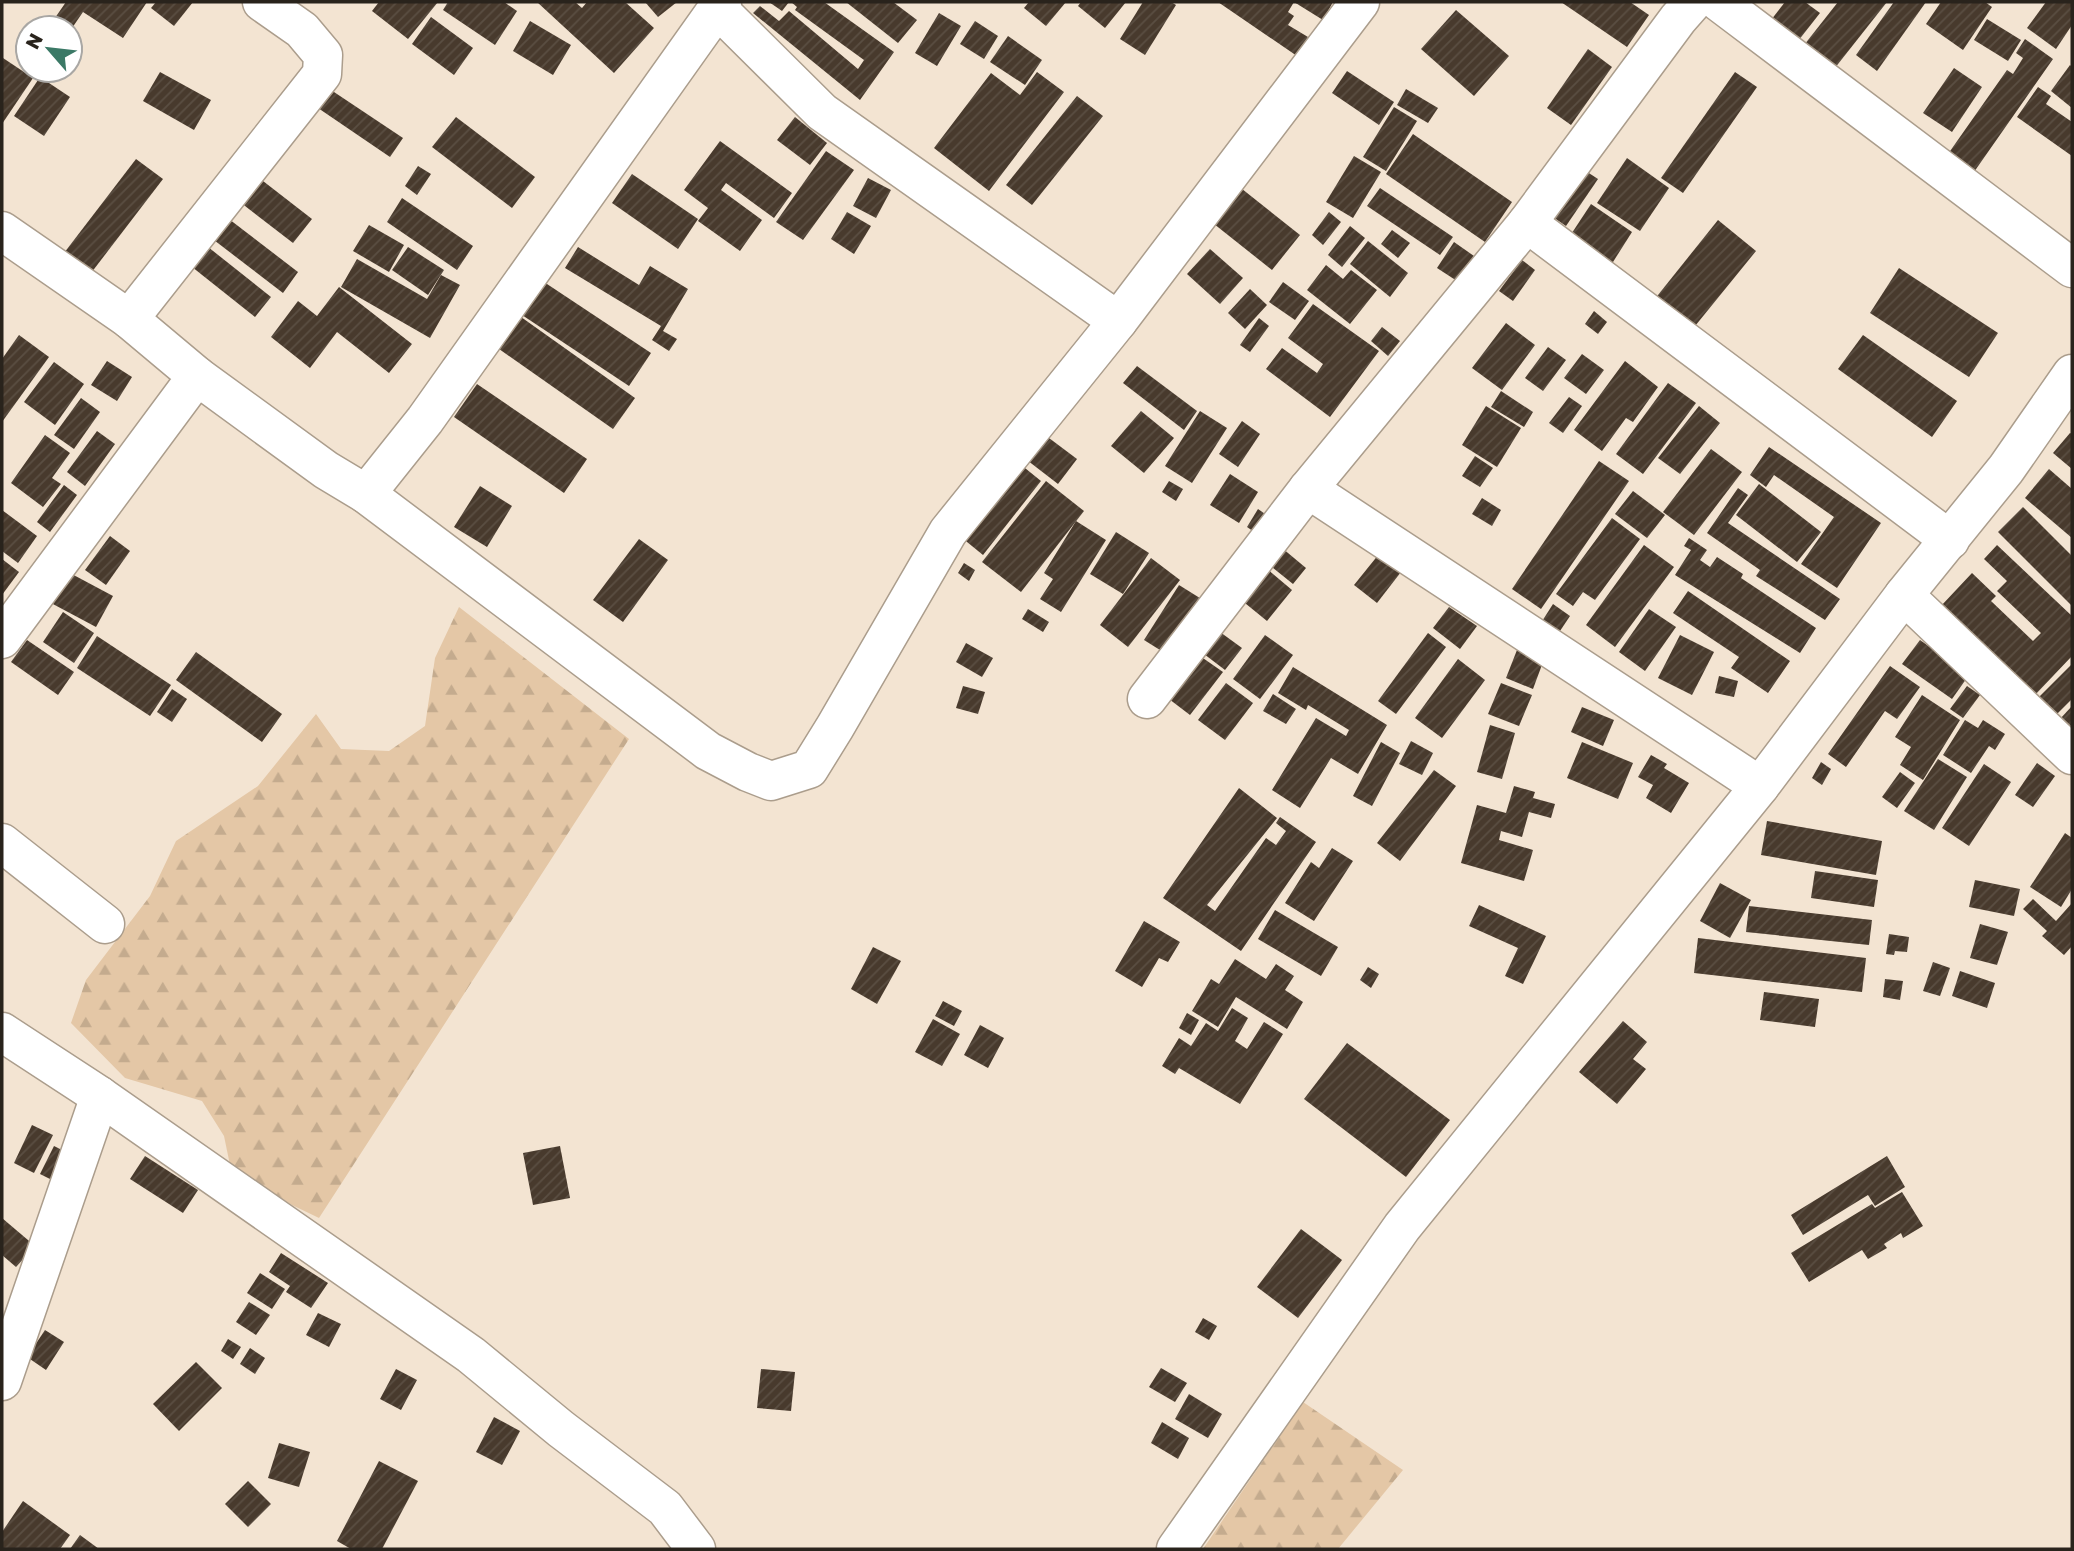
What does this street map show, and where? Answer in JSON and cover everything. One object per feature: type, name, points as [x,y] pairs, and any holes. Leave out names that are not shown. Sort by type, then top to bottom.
[{"type":"street","points":[[128,319],[322,74],[323,55],[302,30],[262,2]]},
{"type":"street","points":[[2,231],[128,319],[197,376],[326,470],[366,494],[708,751],[771,781],[809,769],[948,532],[1118,321],[1360,2]]},
{"type":"street","points":[[1147,699],[1308,489],[1527,223],[1693,2]]},
{"type":"street","points":[[1719,2],[2072,268]]},
{"type":"street","points":[[366,494],[425,420],[719,5],[822,112],[1118,321]]},
{"type":"street","points":[[1527,223],[1950,540]]},
{"type":"street","points":[[1177,1549],[1402,1227],[1760,786],[1904,595],[2006,468],[2072,374]]},
{"type":"street","points":[[2,639],[197,376]]},
{"type":"street","points":[[1308,489],[1760,786]]},
{"type":"street","points":[[1904,595],[2072,755]]},
{"type":"street","points":[[2,843],[105,924]]},
{"type":"street","points":[[2,1032],[100,1096],[471,1355],[561,1429],[665,1508],[696,1549]]},
{"type":"street","points":[[2,1381],[100,1096]]},
{"type":"green space","points":[[459,607],[629,739],[319,1218],[292,1205],[230,1165],[224,1136],[202,1101],[125,1078],[71,1023],[86,980],[150,896],[176,841],[258,786],[316,714],[341,749],[389,751],[425,726],[435,658]]},
{"type":"green space","points":[[1303,1402],[1403,1470],[1338,1549],[1203,1549]]},
{"type":"building","points":[[66,2],[147,2],[123,38],[83,12],[58,14]]},
{"type":"building","points":[[156,2],[193,2],[174,26],[151,8]]},
{"type":"building","points":[[379,2],[438,2],[408,39],[372,11]]},
{"type":"building","points":[[448,2],[504,2],[517,11],[495,45],[443,10]]},
{"type":"building","points":[[537,2],[575,2],[582,8],[587,2],[625,2],[654,28],[614,73]]},
{"type":"building","points":[[645,2],[677,2],[658,17]]},
{"type":"building","points":[[769,2],[789,2],[782,11]]},
{"type":"building","points":[[791,2],[824,2],[894,52],[860,100],[753,13],[760,6],[779,21],[789,11],[858,69],[864,60],[795,10],[797,7]]},
{"type":"building","points":[[846,2],[893,2],[917,20],[898,43]]},
{"type":"building","points":[[1029,2],[1066,2],[1046,26],[1024,8]]},
{"type":"building","points":[[1081,2],[1126,2],[1105,28],[1078,6]]},
{"type":"building","points":[[1143,2],[1171,2],[1176,5],[1145,55],[1120,39]]},
{"type":"building","points":[[1218,2],[1294,2],[1288,12],[1294,16],[1288,25],[1308,37],[1297,56]]},
{"type":"building","points":[[1294,2],[1333,2],[1323,20]]},
{"type":"building","points":[[1561,2],[1630,2],[1649,15],[1627,47]]},
{"type":"building","points":[[1785,2],[1805,2],[1820,13],[1791,50],[1764,29]]},
{"type":"building","points":[[1838,2],[1887,2],[1827,78],[1797,54]]},
{"type":"building","points":[[1894,2],[1926,2],[1877,71],[1856,55]]},
{"type":"building","points":[[1941,2],[1985,2],[1992,7],[1963,50],[1926,24]]},
{"type":"building","points":[[2046,2],[2072,2],[2072,25],[2056,49],[2027,28]]},
{"type":"building","points":[[1456,10],[1509,56],[1474,96],[1421,49]]},
{"type":"building","points":[[939,13],[961,26],[937,66],[915,53]]},
{"type":"building","points":[[431,17],[473,48],[454,75],[412,44]]},
{"type":"building","points":[[1987,19],[2021,40],[2008,61],[1974,40]]},
{"type":"building","points":[[530,21],[571,45],[553,75],[513,51]]},
{"type":"building","points":[[975,21],[998,36],[984,59],[960,44]]},
{"type":"building","points":[[1008,36],[1042,60],[1025,85],[990,62]]},
{"type":"building","points":[[2025,39],[2053,59],[1974,172],[1948,154],[2007,70],[2013,74],[2023,58],[2016,53]]},
{"type":"building","points":[[1588,49],[1612,67],[1571,125],[1547,108]]},
{"type":"building","points":[[2,59],[14,65],[14,84],[29,84],[2,124]]},
{"type":"building","points":[[2070,65],[2072,67],[2072,108],[2051,91]]},
{"type":"building","points":[[1954,68],[1982,87],[1952,132],[1923,113]]},
{"type":"building","points":[[1347,71],[1394,102],[1379,125],[1332,93]]},
{"type":"building","points":[[160,72],[211,100],[194,130],[143,101]]},
{"type":"building","points":[[1037,72],[1064,92],[989,191],[934,148],[991,73],[1020,95]]},
{"type":"building","points":[[1735,72],[1757,87],[1683,193],[1661,178]]},
{"type":"building","points":[[35,84],[50,84],[70,97],[44,136],[14,116]]},
{"type":"building","points":[[2038,87],[2051,96],[2046,104],[2072,122],[2072,156],[2017,117]]},
{"type":"building","points":[[1406,89],[1438,108],[1428,123],[1397,105]]},
{"type":"building","points":[[331,90],[403,138],[390,157],[318,108]]},
{"type":"building","points":[[1077,96],[1103,116],[1032,205],[1006,185]]},
{"type":"building","points":[[1394,107],[1417,121],[1386,171],[1363,157]]},
{"type":"building","points":[[456,117],[535,177],[512,208],[432,147]]},
{"type":"building","points":[[795,117],[827,143],[810,165],[777,140]]},
{"type":"building","points":[[1413,134],[1512,202],[1485,242],[1386,174]]},
{"type":"building","points":[[720,141],[792,193],[774,218],[726,183],[721,190],[762,220],[740,251],[698,221],[708,208],[684,190]]},
{"type":"building","points":[[826,151],[854,170],[803,240],[776,222]]},
{"type":"building","points":[[1354,156],[1381,172],[1353,218],[1326,202]]},
{"type":"building","points":[[1627,158],[1669,188],[1640,231],[1597,203]]},
{"type":"building","points":[[136,159],[163,179],[88,277],[61,257]]},
{"type":"building","points":[[1572,162],[1598,179],[1566,226],[1541,209]]},
{"type":"building","points":[[418,166],[431,174],[417,195],[405,186]]},
{"type":"building","points":[[254,174],[312,219],[293,243],[236,199]]},
{"type":"building","points":[[632,174],[698,219],[678,249],[612,203]]},
{"type":"building","points":[[868,178],[891,190],[876,218],[853,206]]},
{"type":"building","points":[[1232,181],[1300,235],[1272,270],[1204,216]]},
{"type":"building","points":[[1380,188],[1453,237],[1440,255],[1367,206]]},
{"type":"building","points":[[402,198],[473,246],[457,270],[387,222]]},
{"type":"building","points":[[1591,204],[1632,232],[1606,273],[1564,245]]},
{"type":"building","points":[[847,212],[871,226],[854,254],[831,239]]},
{"type":"building","points":[[1329,212],[1341,222],[1323,245],[1312,235]]},
{"type":"building","points":[[225,216],[298,272],[283,293],[210,237]]},
{"type":"building","points":[[1718,220],[1756,251],[1691,331],[1654,300]]},
{"type":"building","points":[[369,225],[404,245],[389,272],[353,251]]},
{"type":"building","points":[[1350,226],[1365,238],[1342,267],[1328,255]]},
{"type":"building","points":[[1392,230],[1410,243],[1398,258],[1381,244]]},
{"type":"building","points":[[198,239],[271,297],[255,317],[182,259]]},
{"type":"building","points":[[1368,241],[1408,273],[1390,297],[1350,264]]},
{"type":"building","points":[[1454,242],[1474,256],[1457,281],[1437,268]]},
{"type":"building","points":[[408,247],[444,270],[428,295],[392,270]]},
{"type":"building","points":[[578,247],[639,285],[650,266],[688,289],[663,331],[677,339],[669,351],[652,340],[661,326],[565,268]]},
{"type":"building","points":[[1210,249],[1243,278],[1220,304],[1187,274]]},
{"type":"building","points":[[357,259],[427,299],[441,275],[460,285],[430,338],[341,287]]},
{"type":"building","points":[[1522,260],[1535,270],[1513,301],[1499,291]]},
{"type":"building","points":[[1326,265],[1343,279],[1351,270],[1377,290],[1350,324],[1307,290]]},
{"type":"building","points":[[1899,268],[1998,333],[1969,377],[1870,313]]},
{"type":"building","points":[[544,282],[651,353],[629,386],[522,315]]},
{"type":"building","points":[[1283,282],[1309,301],[1295,320],[1269,302]]},
{"type":"building","points":[[339,287],[412,344],[389,373],[337,332],[310,368],[271,337],[298,301],[317,316]]},
{"type":"building","points":[[1250,289],[1267,305],[1245,329],[1228,313]]},
{"type":"building","points":[[1313,304],[1379,351],[1330,417],[1266,369],[1282,348],[1317,373],[1323,364],[1288,338]]},
{"type":"building","points":[[1594,311],[1607,322],[1598,334],[1585,324]]},
{"type":"building","points":[[514,312],[635,398],[613,429],[492,344]]},
{"type":"building","points":[[1259,318],[1269,326],[1250,352],[1240,345]]},
{"type":"building","points":[[1506,323],[1535,345],[1502,390],[1472,368]]},
{"type":"building","points":[[1382,327],[1400,341],[1388,356],[1371,341]]},
{"type":"building","points":[[19,335],[49,357],[2,422],[2,359]]},
{"type":"building","points":[[1863,335],[1957,401],[1932,437],[1838,369]]},
{"type":"building","points":[[1548,347],[1566,360],[1543,391],[1525,378]]},
{"type":"building","points":[[1582,354],[1604,370],[1586,394],[1564,378]]},
{"type":"building","points":[[107,361],[132,377],[117,401],[91,385]]},
{"type":"building","points":[[1625,361],[1658,387],[1633,422],[1626,418],[1602,451],[1574,430]]},
{"type":"building","points":[[54,362],[84,384],[55,425],[24,402]]},
{"type":"building","points":[[1137,366],[1197,411],[1184,430],[1123,383]]},
{"type":"building","points":[[1668,383],[1696,403],[1643,474],[1616,454]]},
{"type":"building","points":[[477,384],[587,459],[564,493],[454,417]]},
{"type":"building","points":[[1501,391],[1533,412],[1524,427],[1491,407]]},
{"type":"building","points":[[1569,397],[1582,406],[1563,433],[1549,423]]},
{"type":"building","points":[[81,398],[100,412],[74,449],[54,435]]},
{"type":"building","points":[[1486,406],[1521,428],[1497,467],[1462,445]]},
{"type":"building","points":[[1699,406],[1720,423],[1680,474],[1658,458]]},
{"type":"building","points":[[1141,411],[1174,438],[1144,473],[1111,446]]},
{"type":"building","points":[[1200,411],[1227,428],[1192,483],[1165,466]]},
{"type":"building","points":[[1242,421],[1260,434],[1238,467],[1219,454]]},
{"type":"building","points":[[97,431],[115,444],[85,486],[67,472]]},
{"type":"building","points":[[1041,432],[1077,459],[1058,484],[1023,457]]},
{"type":"building","points":[[2070,433],[2072,434],[2072,469],[2053,453]]},
{"type":"building","points":[[45,435],[70,453],[52,478],[61,484],[43,507],[11,483]]},
{"type":"building","points":[[1769,447],[1881,523],[1837,588],[1801,564],[1834,517],[1774,475],[1766,487],[1750,475]]},
{"type":"building","points":[[1711,449],[1742,472],[1694,535],[1663,512]]},
{"type":"building","points":[[1475,456],[1493,468],[1480,487],[1462,476]]},
{"type":"building","points":[[1014,459],[1041,481],[983,555],[956,533]]},
{"type":"building","points":[[1599,461],[1629,481],[1541,609],[1512,589]]},
{"type":"building","points":[[2049,469],[2072,489],[2072,538],[2025,498]]},
{"type":"building","points":[[1230,474],[1258,492],[1239,523],[1210,505]]},
{"type":"building","points":[[1046,481],[1084,511],[1021,592],[982,562]]},
{"type":"building","points":[[1169,481],[1183,489],[1176,501],[1162,492]]},
{"type":"building","points":[[1759,484],[1821,532],[1797,562],[1736,515]]},
{"type":"building","points":[[64,485],[77,495],[50,532],[37,522]]},
{"type":"building","points":[[480,486],[512,506],[487,547],[454,527]]},
{"type":"building","points":[[1738,488],[1748,495],[1728,523],[1840,599],[1825,620],[1756,576],[1760,570],[1707,533]]},
{"type":"building","points":[[1633,491],[1665,515],[1647,538],[1615,514]]},
{"type":"building","points":[[1482,498],[1501,510],[1492,526],[1472,514]]},
{"type":"building","points":[[2023,507],[2072,556],[2072,606],[1998,532]]},
{"type":"building","points":[[1258,509],[1274,520],[1263,538],[1247,527]]},
{"type":"building","points":[[2,510],[37,536],[18,563],[2,551]]},
{"type":"building","points":[[1612,518],[1640,539],[1595,600],[1583,592],[1573,606],[1556,594]]},
{"type":"building","points":[[1076,521],[1106,540],[1061,612],[1040,599],[1053,579],[1044,573]]},
{"type":"building","points":[[1116,532],[1149,553],[1123,594],[1090,574]]},
{"type":"building","points":[[110,536],[130,551],[106,585],[85,570]]},
{"type":"building","points":[[1689,538],[1707,550],[1700,560],[1710,567],[1717,557],[1743,574],[1741,578],[1816,628],[1800,653],[1675,575],[1691,550],[1684,546]]},
{"type":"building","points":[[639,539],[668,560],[623,622],[593,600]]},
{"type":"building","points":[[1644,545],[1674,567],[1615,647],[1586,625]]},
{"type":"building","points":[[1997,545],[2072,616],[2072,656],[2035,695],[1941,606],[1972,573],[1996,596],[1991,601],[2033,641],[2041,633],[1997,591],[2007,581],[1984,559]]},
{"type":"building","points":[[1282,548],[1306,568],[1293,584],[1268,564]]},
{"type":"building","points":[[1379,554],[1401,572],[1377,603],[1354,585]]},
{"type":"building","points":[[1151,558],[1180,580],[1128,647],[1100,625]]},
{"type":"building","points":[[2,559],[19,572],[2,595]]},
{"type":"building","points":[[964,563],[975,570],[969,581],[958,573]]},
{"type":"building","points":[[1266,568],[1292,590],[1267,621],[1240,599]]},
{"type":"building","points":[[68,572],[113,596],[96,627],[51,603]]},
{"type":"building","points":[[1179,585],[1203,600],[1168,655],[1144,640]]},
{"type":"building","points":[[1688,591],[1790,661],[1768,693],[1731,668],[1739,657],[1673,613]]},
{"type":"building","points":[[1553,604],[1570,616],[1556,637],[1539,626]]},
{"type":"building","points":[[1449,607],[1477,626],[1460,649],[1433,628]]},
{"type":"building","points":[[1028,609],[1049,622],[1043,632],[1022,619]]},
{"type":"building","points":[[1649,609],[1676,627],[1645,671],[1619,652]]},
{"type":"building","points":[[63,612],[94,633],[74,663],[43,642]]},
{"type":"building","points":[[1220,632],[1242,648],[1225,670],[1204,654]]},
{"type":"building","points":[[1428,633],[1446,647],[1396,714],[1378,701]]},
{"type":"building","points":[[1265,635],[1293,655],[1260,699],[1233,679]]},
{"type":"building","points":[[1680,635],[1714,652],[1692,695],[1658,678]]},
{"type":"building","points":[[97,636],[171,685],[150,716],[77,668]]},
{"type":"building","points":[[27,640],[74,672],[58,695],[11,662]]},
{"type":"building","points":[[1920,640],[1969,675],[1952,699],[1902,664]]},
{"type":"building","points":[[966,643],[993,658],[982,677],[956,662]]},
{"type":"building","points":[[1517,650],[1543,662],[1533,689],[1506,678]]},
{"type":"building","points":[[196,652],[282,714],[262,742],[176,680]]},
{"type":"building","points":[[1200,656],[1223,672],[1190,715],[1169,699]]},
{"type":"building","points":[[1458,659],[1485,680],[1442,738],[1415,718]]},
{"type":"building","points":[[2072,664],[2072,699],[2057,714],[2039,697]]},
{"type":"building","points":[[1890,666],[1920,687],[1897,719],[1885,711],[1846,767],[1828,754]]},
{"type":"building","points":[[1293,667],[1387,725],[1358,774],[1331,758],[1300,808],[1272,790],[1316,718],[1346,736],[1349,730],[1308,705],[1306,710],[1278,693]]},
{"type":"building","points":[[1719,676],[1738,681],[1734,697],[1715,693]]},
{"type":"building","points":[[1226,683],[1253,703],[1225,740],[1198,720]]},
{"type":"building","points":[[1501,683],[1532,695],[1519,726],[1488,714]]},
{"type":"building","points":[[963,686],[985,692],[978,714],[956,708]]},
{"type":"building","points":[[1967,686],[1980,695],[1963,718],[1950,709]]},
{"type":"building","points":[[172,689],[187,699],[172,722],[157,712]]},
{"type":"building","points":[[1273,694],[1296,709],[1286,724],[1263,711]]},
{"type":"building","points":[[1922,695],[1960,720],[1923,780],[1900,765],[1911,747],[1895,737]]},
{"type":"building","points":[[2072,706],[2072,731],[2060,719]]},
{"type":"building","points":[[1582,707],[1614,720],[1603,746],[1571,732]]},
{"type":"building","points":[[1965,720],[1978,728],[1983,720],[2005,734],[1995,750],[1989,746],[1971,773],[1943,755]]},
{"type":"building","points":[[1490,725],[1515,733],[1502,779],[1477,772]]},
{"type":"building","points":[[1411,741],[1433,753],[1422,775],[1399,764]]},
{"type":"building","points":[[1381,742],[1400,753],[1372,806],[1353,796]]},
{"type":"building","points":[[1582,742],[1633,763],[1618,799],[1567,778]]},
{"type":"building","points":[[1651,755],[1667,764],[1664,768],[1689,783],[1671,813],[1646,798],[1653,785],[1638,777]]},
{"type":"building","points":[[1938,759],[1967,777],[1934,830],[1904,811]]},
{"type":"building","points":[[1821,762],[1831,769],[1822,785],[1812,778]]},
{"type":"building","points":[[2037,763],[2055,776],[2033,807],[2015,795]]},
{"type":"building","points":[[1984,764],[2011,782],[1969,846],[1942,828]]},
{"type":"building","points":[[1434,770],[1456,786],[1400,861],[1377,843]]},
{"type":"building","points":[[1900,772],[1915,783],[1897,808],[1882,797]]},
{"type":"building","points":[[1514,786],[1535,792],[1533,798],[1555,804],[1551,818],[1529,812],[1522,837],[1501,831],[1499,840],[1533,850],[1524,881],[1461,863],[1477,805],[1506,813]]},
{"type":"building","points":[[1239,788],[1277,818],[1207,905],[1215,911],[1266,838],[1276,845],[1286,831],[1276,823],[1280,817],[1316,842],[1241,951],[1163,898]]},
{"type":"building","points":[[1767,821],[1882,841],[1876,875],[1761,855]]},
{"type":"building","points":[[2065,833],[2072,838],[2072,889],[2061,907],[2030,887]]},
{"type":"building","points":[[1332,848],[1353,861],[1314,921],[1285,903],[1311,862],[1319,868]]},
{"type":"building","points":[[1815,871],[1878,880],[1874,907],[1811,898]]},
{"type":"building","points":[[1975,880],[2020,889],[2014,916],[1969,907]]},
{"type":"building","points":[[1720,883],[1751,900],[1730,938],[1700,921]]},
{"type":"building","points":[[2033,899],[2056,921],[2072,903],[2072,946],[2064,955],[2042,936],[2047,931],[2023,909]]},
{"type":"building","points":[[1479,905],[1546,936],[1523,984],[1505,976],[1518,948],[1469,926]]},
{"type":"building","points":[[1749,906],[1872,920],[1869,945],[1746,932]]},
{"type":"building","points":[[1275,910],[1338,947],[1321,976],[1258,939]]},
{"type":"building","points":[[1144,921],[1180,942],[1168,962],[1159,958],[1142,987],[1115,971]]},
{"type":"building","points":[[1980,924],[2008,932],[1997,965],[1970,958]]},
{"type":"building","points":[[1889,934],[1909,937],[1907,952],[1895,951],[1894,955],[1886,954]]},
{"type":"building","points":[[1698,938],[1866,958],[1862,992],[1694,973]]},
{"type":"building","points":[[873,947],[901,961],[877,1004],[851,989]]},
{"type":"building","points":[[1235,959],[1266,979],[1276,964],[1294,976],[1285,990],[1303,1002],[1287,1029],[1236,997],[1218,1027],[1192,1011],[1211,979],[1219,984]]},
{"type":"building","points":[[1933,962],[1950,968],[1940,996],[1923,991]]},
{"type":"building","points":[[1368,967],[1379,974],[1371,988],[1360,980]]},
{"type":"building","points":[[1960,971],[1995,983],[1987,1008],[1952,996]]},
{"type":"building","points":[[1885,979],[1903,981],[1900,1000],[1883,997]]},
{"type":"building","points":[[1764,992],[1819,999],[1815,1027],[1760,1020]]},
{"type":"building","points":[[943,1001],[962,1011],[954,1026],[935,1016]]},
{"type":"building","points":[[1232,1008],[1248,1018],[1235,1041],[1247,1049],[1264,1022],[1283,1034],[1240,1104],[1179,1068],[1175,1074],[1162,1066],[1179,1038],[1191,1046],[1206,1023],[1218,1031]]},
{"type":"building","points":[[1187,1013],[1199,1020],[1191,1035],[1179,1028]]},
{"type":"building","points":[[933,1019],[960,1034],[942,1066],[915,1052]]},
{"type":"building","points":[[1623,1021],[1647,1042],[1633,1059],[1646,1069],[1617,1104],[1579,1072]]},
{"type":"building","points":[[980,1025],[1004,1038],[988,1068],[964,1055]]},
{"type":"building","points":[[1347,1043],[1450,1120],[1406,1177],[1304,1099]]},
{"type":"building","points":[[32,1125],[53,1135],[34,1173],[14,1163]]},
{"type":"building","points":[[54,1146],[74,1156],[60,1184],[40,1174]]},
{"type":"building","points":[[560,1146],[570,1198],[533,1205],[523,1153]]},
{"type":"building","points":[[145,1156],[198,1190],[183,1213],[130,1179]]},
{"type":"building","points":[[1887,1156],[1905,1187],[1875,1206],[1868,1195],[1803,1235],[1791,1215]]},
{"type":"building","points":[[1902,1192],[1923,1226],[1903,1238],[1901,1233],[1884,1244],[1887,1248],[1868,1259],[1862,1250],[1809,1282],[1791,1253],[1872,1204],[1875,1208]]},
{"type":"building","points":[[2,1218],[35,1246],[16,1267],[2,1255]]},
{"type":"building","points":[[1301,1229],[1342,1260],[1298,1318],[1257,1287]]},
{"type":"building","points":[[281,1253],[328,1283],[311,1308],[286,1292],[290,1286],[269,1272]]},
{"type":"building","points":[[260,1273],[285,1289],[272,1309],[247,1293]]},
{"type":"building","points":[[249,1302],[270,1315],[256,1335],[236,1322]]},
{"type":"building","points":[[318,1313],[341,1324],[329,1347],[306,1335]]},
{"type":"building","points":[[1203,1318],[1217,1326],[1209,1340],[1195,1332]]},
{"type":"building","points":[[45,1330],[64,1342],[46,1370],[27,1357]]},
{"type":"building","points":[[228,1339],[241,1347],[233,1359],[221,1351]]},
{"type":"building","points":[[250,1348],[265,1358],[255,1374],[240,1364]]},
{"type":"building","points":[[196,1362],[222,1388],[179,1431],[153,1404]]},
{"type":"building","points":[[1161,1368],[1187,1383],[1175,1402],[1149,1387]]},
{"type":"building","points":[[396,1369],[417,1380],[401,1410],[380,1399]]},
{"type":"building","points":[[761,1369],[795,1372],[791,1411],[757,1408]]},
{"type":"building","points":[[1189,1394],[1222,1414],[1208,1438],[1175,1419]]},
{"type":"building","points":[[494,1417],[520,1431],[502,1465],[476,1452]]},
{"type":"building","points":[[1162,1422],[1189,1438],[1178,1459],[1151,1443]]},
{"type":"building","points":[[279,1443],[310,1452],[299,1487],[268,1478]]},
{"type":"building","points":[[379,1461],[418,1481],[382,1549],[351,1549],[337,1541]]},
{"type":"building","points":[[248,1481],[271,1504],[248,1527],[225,1504]]},
{"type":"building","points":[[23,1501],[70,1535],[60,1549],[2,1549],[2,1532]]},
{"type":"building","points":[[80,1535],[99,1549],[70,1549]]}]
